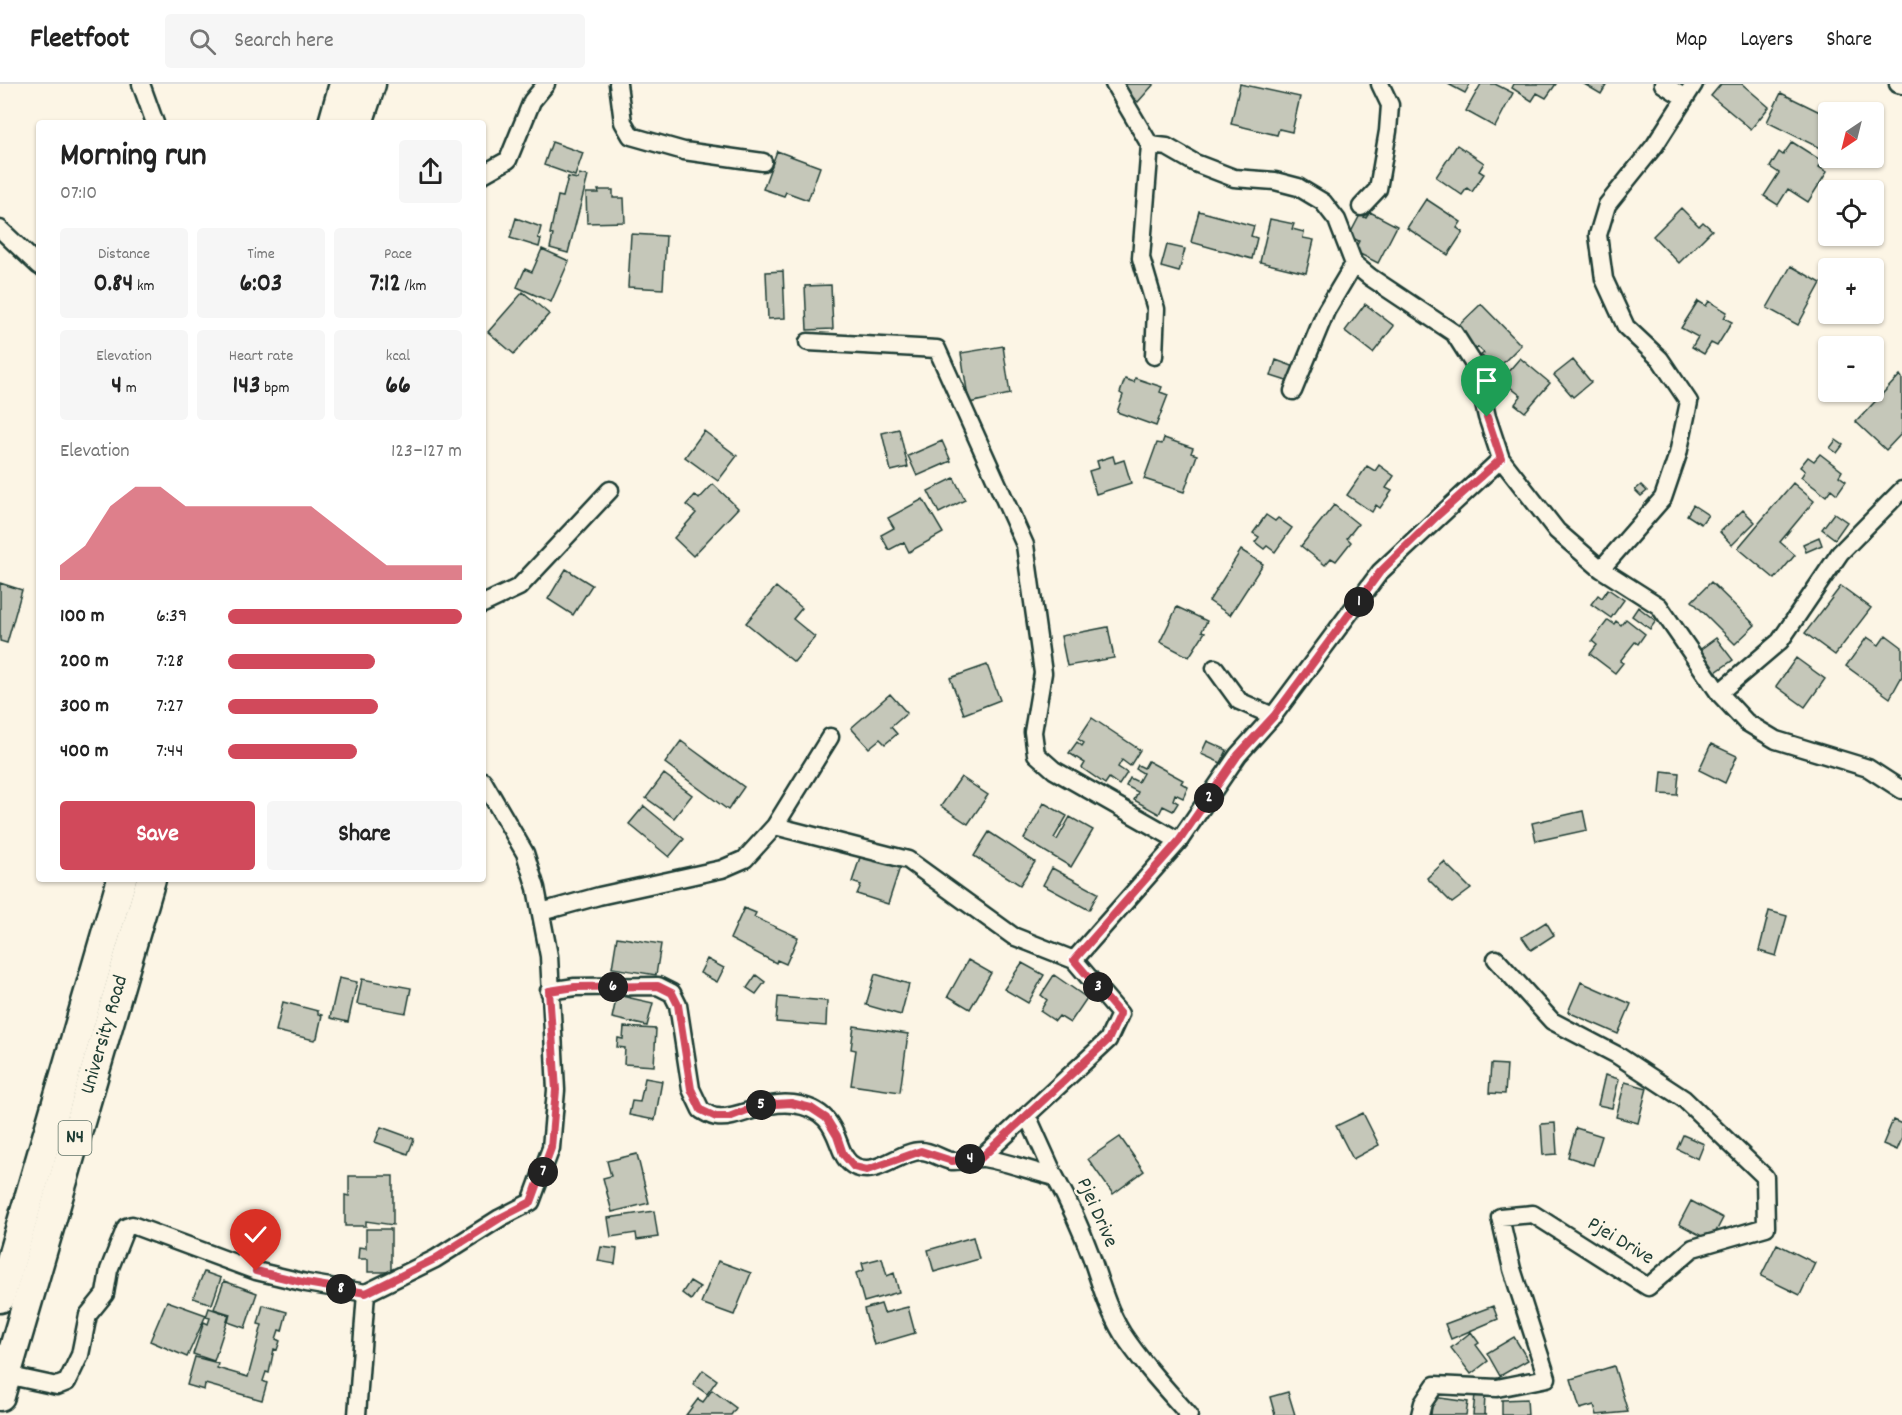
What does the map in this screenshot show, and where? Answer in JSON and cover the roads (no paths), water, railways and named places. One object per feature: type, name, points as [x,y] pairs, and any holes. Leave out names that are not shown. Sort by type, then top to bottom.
[{"type":"highway","points":[[334,120],[344,84]]},
{"type":"highway","points":[[359,120],[371,84]]},
{"type":"highway","name":"University Road","points":[[0,1298],[121,882]]},
{"type":"highway","name":"University Road","points":[[3,1386],[150,882]]},
{"type":"street","points":[[141,84],[153,120]]},
{"type":"street","points":[[486,172],[508,159],[537,84]]},
{"type":"street","points":[[532,101],[546,84]]},
{"type":"street","points":[[1114,84],[1150,145],[1141,258],[1156,309],[1154,356]]},
{"type":"street","points":[[1361,207],[1378,189],[1388,131],[1390,105],[1380,84]]},
{"type":"street","points":[[1601,569],[1664,498],[1678,454],[1689,402],[1660,359],[1626,327],[1604,279],[1598,235],[1607,205],[1655,145],[1690,91],[1663,84]]},
{"type":"street","points":[[1898,84],[1902,85]]},
{"type":"street","points":[[622,89],[624,122],[631,136],[684,151],[763,162]]},
{"type":"street","points":[[1150,145],[1167,147],[1196,163],[1234,178],[1275,181],[1298,187],[1323,202],[1337,220],[1354,264],[1454,333],[1475,366],[1487,417],[1501,459],[1557,531],[1601,569],[1659,606],[1719,693],[1746,722],[1776,740],[1868,768],[1902,790]]},
{"type":"street","points":[[0,229],[36,263]]},
{"type":"street","points":[[1293,391],[1326,311],[1354,264]]},
{"type":"street","points":[[808,342],[937,349],[1024,545],[1043,673],[1033,732],[1036,754],[1054,770],[1179,841]]},
{"type":"street","points":[[1074,960],[1179,841],[1238,755],[1274,716],[1380,572],[1437,516],[1501,459]]},
{"type":"street","points":[[486,603],[519,587],[610,490]]},
{"type":"street","points":[[1719,693],[1780,641],[1840,553],[1902,490]]},
{"type":"street","points":[[1215,668],[1239,701],[1274,716]]},
{"type":"street","points":[[541,912],[599,896],[722,869],[745,859],[776,826],[830,737]]},
{"type":"street","points":[[3,1386],[57,1386],[67,1382],[80,1355],[88,1316],[105,1294],[109,1270],[126,1227],[132,1225],[256,1271],[306,1283],[366,1293],[435,1259],[500,1218],[531,1202],[551,1148],[556,1090],[549,991],[549,956],[541,912],[525,853],[486,786]]},
{"type":"street","points":[[776,826],[908,860],[1013,936],[1074,960],[1120,1014],[1108,1040],[981,1158]]},
{"type":"street","name":"Pjei Drive","points":[[1420,1415],[1423,1403],[1435,1385],[1497,1388],[1547,1378],[1512,1269],[1500,1217],[1533,1214],[1648,1287],[1693,1248],[1766,1227],[1765,1177],[1684,1099],[1617,1055],[1552,1022],[1496,959]]},
{"type":"street","name":"Pjei Drive","points":[[549,991],[575,987],[658,986],[672,993],[678,1005],[691,1089],[701,1110],[716,1117],[729,1117],[760,1105],[791,1103],[811,1108],[826,1118],[837,1136],[843,1154],[854,1167],[867,1170],[921,1151],[952,1161],[981,1158],[1055,1177],[1069,1203],[1091,1255],[1104,1297],[1122,1332],[1140,1358],[1189,1415]]},
{"type":"street","points":[[1027,1115],[1055,1177]]},
{"type":"street","points":[[357,1415],[366,1293]]}]
